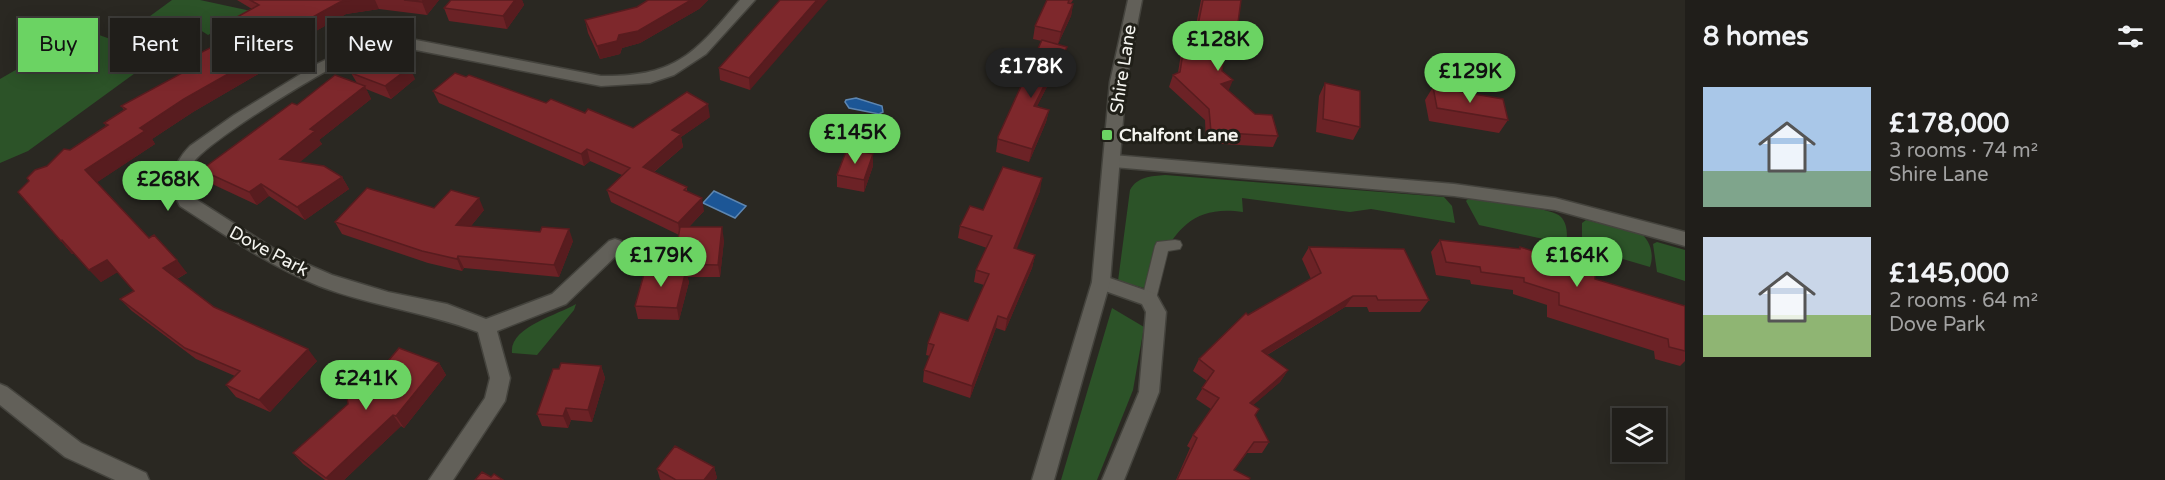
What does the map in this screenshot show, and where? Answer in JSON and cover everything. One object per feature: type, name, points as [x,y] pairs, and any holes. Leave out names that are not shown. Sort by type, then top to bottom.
[{"type":"street","name":"Dove Park","points":[[486,327],[447,312],[388,300],[326,280],[273,257],[186,202],[179,177],[188,156],[212,136],[355,51],[385,44],[416,45],[601,81],[631,83],[658,78],[687,64],[748,0]]},
{"type":"street","name":"Shire Lane","points":[[1042,480],[1101,282],[1118,82],[1135,0]]},
{"type":"street","points":[[1113,160],[1431,187],[1476,193],[1555,204],[1685,239]]},
{"type":"street","points":[[440,480],[495,401],[500,378],[486,327],[559,299],[615,246]]},
{"type":"street","points":[[1101,282],[1149,299],[1155,312],[1149,392],[1113,480]]},
{"type":"street","points":[[0,393],[73,450],[138,480]]},
{"type":"lane","points":[[1149,299],[1162,246],[1174,245]]},
{"type":"green space","points":[[172,0],[200,0],[251,11],[238,18],[212,18],[212,33],[208,35],[200,30],[200,18],[147,18]]},
{"type":"green space","points":[[98,35],[110,39],[110,72],[137,72],[28,151],[0,163],[0,79],[18,69],[18,72],[98,72]]},
{"type":"green space","points":[[1165,175],[1444,197],[1452,206],[1455,223],[1371,209],[1350,212],[1242,198],[1243,212],[1222,211],[1205,214],[1192,220],[1180,230],[1144,288],[1118,281],[1130,190],[1140,180]]},
{"type":"green space","points":[[1468,199],[1532,207],[1555,213],[1565,222],[1566,244],[1479,225],[1466,201]]},
{"type":"green space","points":[[1586,220],[1642,234],[1651,249],[1650,267],[1582,247],[1582,223]]},
{"type":"green space","points":[[1657,242],[1685,250],[1685,281],[1657,272],[1653,244]]},
{"type":"green space","points":[[576,304],[574,310],[537,355],[512,353],[513,344],[526,329]]},
{"type":"green space","points":[[1112,308],[1144,327],[1133,390],[1097,480],[1061,480]]},
{"type":"water","points":[[856,98],[882,106],[883,112],[879,114],[849,108],[846,100]]},
{"type":"water","points":[[714,191],[746,206],[735,218],[703,203]]},
{"type":"building","points":[[250,0],[351,0],[340,2],[311,18],[235,18],[259,5]]},
{"type":"building","points":[[451,0],[515,0],[503,16],[444,8]]},
{"type":"building","points":[[648,0],[691,0],[638,31],[619,35],[617,41],[597,46],[585,20],[637,7]]},
{"type":"building","points":[[780,0],[817,0],[749,78],[719,68]]},
{"type":"building","points":[[1047,0],[1069,0],[1068,3],[1073,4],[1061,32],[1035,26]]},
{"type":"building","points":[[1203,0],[1241,0],[1237,30],[1227,28],[1222,71],[1233,80],[1221,84],[1255,114],[1272,115],[1278,136],[1211,132],[1209,109],[1173,75],[1180,72],[1187,28],[1197,30]]},
{"type":"building","points":[[1042,40],[1067,47],[1058,65],[1055,64],[1034,106],[1049,110],[1032,149],[998,139],[998,137]]},
{"type":"building","points":[[212,47],[212,72],[232,72],[140,128],[145,131],[85,170],[149,238],[154,235],[177,260],[163,268],[214,307],[308,349],[259,400],[226,385],[240,371],[185,348],[120,299],[134,291],[107,260],[89,270],[18,192],[29,181],[27,178],[35,170],[47,166],[64,149],[70,150],[108,125],[104,123],[126,109],[121,106],[184,72],[200,72],[200,53]]},
{"type":"building","points":[[352,72],[403,72],[385,86]]},
{"type":"building","points":[[455,73],[466,77],[469,75],[546,103],[551,99],[585,113],[588,109],[633,128],[687,92],[708,104],[672,130],[681,134],[643,167],[687,187],[684,190],[702,198],[678,223],[607,190],[630,168],[587,149],[581,154],[433,91]]},
{"type":"building","points":[[335,75],[365,86],[310,129],[315,131],[280,159],[324,166],[342,177],[297,207],[261,184],[249,192],[201,170],[292,103],[297,105]]},
{"type":"building","points":[[1325,83],[1360,91],[1360,127],[1323,119]]},
{"type":"building","points":[[1433,87],[1503,99],[1508,120],[1437,108]]},
{"type":"building","points":[[847,149],[873,154],[864,180],[837,175]]},
{"type":"building","points":[[1003,167],[1042,178],[1014,248],[1035,255],[1007,319],[998,316],[972,386],[924,370],[934,345],[928,343],[940,312],[968,321],[989,274],[976,270],[992,236],[960,226],[970,206],[983,210]]},
{"type":"building","points":[[367,188],[434,208],[451,190],[479,198],[456,225],[540,232],[542,227],[569,229],[554,265],[458,256],[457,259],[422,251],[335,222]]},
{"type":"building","points":[[680,227],[722,227],[718,265],[674,264]]},
{"type":"building","points":[[1440,240],[1520,249],[1520,247],[1595,270],[1595,279],[1685,306],[1685,351],[1669,347],[1668,339],[1559,305],[1559,293],[1524,282],[1524,278],[1481,272],[1480,267],[1446,262]]},
{"type":"building","points":[[1309,247],[1404,249],[1429,300],[1378,300],[1376,296],[1353,296],[1262,351],[1288,370],[1250,403],[1259,409],[1255,415],[1269,442],[1254,442],[1234,470],[1250,478],[1249,480],[1177,480],[1197,438],[1193,435],[1219,398],[1202,388],[1214,371],[1199,359],[1246,313],[1248,315],[1321,273]]},
{"type":"building","points":[[646,267],[686,270],[677,308],[635,306]]},
{"type":"building","points":[[399,348],[439,363],[396,416],[393,415],[326,478],[293,453],[348,404],[346,391],[351,384],[359,381],[368,385]]},
{"type":"building","points":[[561,363],[601,366],[588,410],[566,408],[563,416],[537,414],[553,369],[559,369]]},
{"type":"building","points":[[675,446],[714,467],[704,480],[676,480],[657,469]]},
{"type":"building","points":[[482,472],[491,477],[494,474],[503,480],[475,480]]},
{"type":"place","name":"Chalfont Lane","points":[[1107,135]]}]
